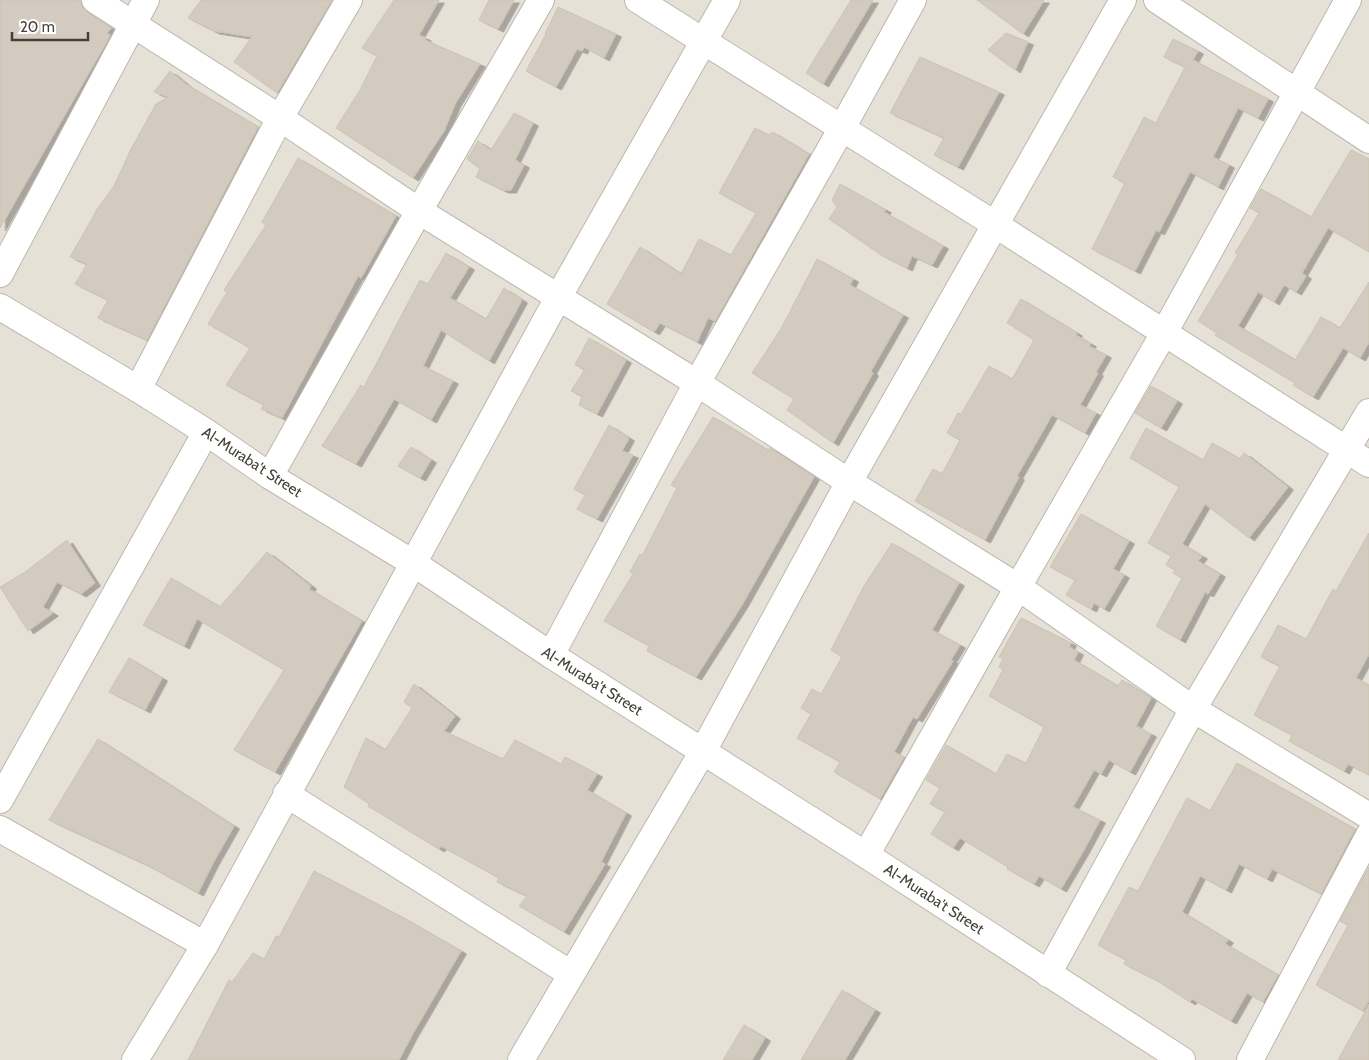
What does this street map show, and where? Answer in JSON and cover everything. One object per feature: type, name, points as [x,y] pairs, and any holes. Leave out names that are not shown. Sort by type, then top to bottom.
[{"type":"street","points":[[95,0],[280,118],[419,211],[697,382],[849,482],[1018,587],[1193,709],[1369,816]]},
{"type":"street","points":[[0,274],[146,0]]},
{"type":"street","points":[[138,389],[280,118],[349,0]]},
{"type":"street","points":[[270,476],[540,0]]},
{"type":"street","points":[[638,0],[996,225],[1369,464]]},
{"type":"street","points":[[135,1060],[205,945],[559,296],[728,0]]},
{"type":"street","points":[[551,655],[697,382],[913,0]]},
{"type":"street","points":[[521,1060],[702,751],[849,482],[1123,0]]},
{"type":"street","points":[[1157,0],[1369,140]]},
{"type":"street","points":[[866,855],[1164,333],[1296,91],[1348,0]]},
{"type":"street","name":"Al-Muraba't Street","points":[[0,307],[138,389],[206,432],[270,476],[413,563],[551,655],[866,855],[1182,1060]]},
{"type":"street","points":[[1048,974],[1193,709],[1369,412]]},
{"type":"street","points":[[0,800],[206,432]]},
{"type":"street","points":[[286,794],[571,974]]},
{"type":"street","points":[[0,829],[205,945]]},
{"type":"street","points":[[1250,1060],[1369,835]]},
{"type":"shaded area","points":[[0,0],[1369,0],[1369,1060],[0,1060]]},
{"type":"building","points":[[0,0],[80,0],[82,7],[87,12],[111,28],[107,33],[110,35],[106,43],[0,228]]},
{"type":"building","points":[[201,0],[332,0],[277,93],[234,62],[252,37],[214,31],[188,18]]},
{"type":"building","points":[[394,0],[439,0],[419,35],[426,38],[425,40],[480,64],[455,104],[444,131],[413,178],[336,128],[360,90],[377,56],[362,48]]},
{"type":"building","points":[[489,0],[514,0],[498,29],[479,20]]},
{"type":"building","points":[[851,0],[873,0],[823,84],[806,73]]},
{"type":"building","points":[[977,0],[1044,0],[1023,34]]},
{"type":"building","points":[[558,7],[616,34],[604,58],[584,47],[582,51],[577,49],[556,87],[526,71]]},
{"type":"building","points":[[1006,33],[1028,42],[1015,70],[988,50]]},
{"type":"building","points":[[1173,39],[1198,51],[1193,60],[1268,99],[1258,118],[1238,108],[1213,157],[1229,165],[1218,187],[1190,172],[1159,232],[1156,230],[1135,271],[1092,249],[1125,183],[1113,177],[1144,117],[1156,123],[1185,67],[1164,57]]},
{"type":"building","points":[[920,57],[999,92],[958,167],[934,155],[944,138],[890,113]]},
{"type":"building","points":[[170,71],[187,85],[258,127],[147,340],[98,318],[108,300],[75,284],[87,264],[70,257],[98,208],[114,186],[131,149],[156,104],[168,97],[154,92]]},
{"type":"building","points":[[514,113],[533,123],[515,160],[524,165],[511,190],[503,190],[476,177],[480,169],[467,159],[478,141],[491,150]]},
{"type":"building","points":[[755,128],[769,135],[773,132],[809,154],[715,321],[708,318],[697,342],[660,323],[654,332],[607,304],[640,247],[681,274],[699,239],[731,255],[756,213],[719,193]]},
{"type":"building","points":[[1351,150],[1369,159],[1369,252],[1328,228],[1302,273],[1306,276],[1296,292],[1284,285],[1274,302],[1258,292],[1238,326],[1295,360],[1321,317],[1340,328],[1369,282],[1369,342],[1360,358],[1343,348],[1313,397],[1293,385],[1295,383],[1215,335],[1217,333],[1198,321],[1238,255],[1235,253],[1259,213],[1250,208],[1261,189],[1311,217]]},
{"type":"building","points":[[298,158],[396,216],[361,278],[358,276],[282,418],[261,409],[264,405],[226,385],[250,348],[208,324],[227,292],[224,290],[266,225],[262,222]]},
{"type":"building","points":[[840,184],[943,246],[932,265],[912,256],[907,268],[881,255],[829,219],[837,207],[832,200]]},
{"type":"building","points":[[446,253],[469,267],[450,298],[486,319],[504,288],[522,300],[489,361],[441,330],[423,366],[453,381],[431,420],[394,399],[356,464],[322,446],[361,385],[364,387],[420,280],[428,284]]},
{"type":"building","points":[[817,259],[853,279],[850,285],[903,315],[871,371],[873,373],[833,443],[787,410],[794,399],[752,373],[781,329]]},
{"type":"building","points":[[1021,299],[1077,333],[1076,335],[1091,344],[1089,346],[1106,355],[1080,405],[1096,413],[1085,433],[1052,415],[1017,476],[1019,477],[985,540],[915,501],[933,469],[942,474],[960,440],[947,433],[958,413],[961,414],[989,366],[1012,379],[1034,340],[1007,323]]},
{"type":"building","points":[[589,338],[626,360],[597,414],[579,405],[582,396],[571,391],[585,369],[575,365]]},
{"type":"building","points":[[1151,386],[1177,401],[1161,428],[1135,413]]},
{"type":"building","points":[[713,417],[769,451],[770,448],[814,477],[742,605],[696,677],[647,651],[649,646],[604,621],[633,574],[630,572],[640,554],[642,556],[677,488],[671,485]]},
{"type":"building","points":[[609,425],[629,438],[622,451],[633,455],[597,519],[577,509],[585,495],[574,489]]},
{"type":"building","points":[[1146,428],[1203,460],[1212,443],[1240,459],[1244,453],[1288,487],[1249,538],[1205,504],[1182,544],[1202,556],[1198,561],[1220,574],[1208,594],[1205,592],[1180,640],[1156,626],[1182,578],[1173,573],[1175,570],[1166,565],[1171,556],[1148,543],[1179,487],[1130,458]]},
{"type":"building","points":[[411,447],[431,460],[420,478],[398,466]]},
{"type":"building","points":[[1081,514],[1129,541],[1113,569],[1124,575],[1104,609],[1094,603],[1091,609],[1066,595],[1075,580],[1050,567]]},
{"type":"building","points":[[1369,533],[1369,654],[1356,678],[1369,685],[1369,775],[1348,764],[1344,771],[1289,741],[1292,735],[1254,715],[1280,666],[1261,657],[1278,625],[1306,639],[1333,589],[1336,591]]},
{"type":"building","points":[[67,540],[95,583],[81,594],[57,582],[43,607],[53,613],[28,631],[0,587],[25,572]]},
{"type":"building","points":[[892,543],[959,583],[932,630],[960,645],[951,660],[953,661],[917,719],[913,717],[894,752],[904,757],[880,799],[834,772],[840,762],[797,738],[811,714],[801,708],[812,689],[821,694],[842,657],[831,650],[864,586]]},
{"type":"building","points":[[267,552],[311,586],[309,589],[362,621],[275,772],[234,750],[284,670],[197,619],[184,646],[143,625],[171,578],[220,607]]},
{"type":"building","points":[[1021,618],[1071,643],[1069,647],[1078,652],[1074,660],[1118,686],[1122,680],[1151,698],[1136,726],[1151,734],[1130,772],[1109,760],[1101,774],[1094,770],[1073,807],[1100,820],[1061,889],[1039,876],[1034,884],[1007,869],[1008,867],[960,838],[953,848],[931,834],[945,812],[930,804],[940,788],[926,780],[946,745],[996,774],[1007,754],[1026,763],[1044,727],[989,696],[1003,670],[999,667],[1003,659],[999,657]]},
{"type":"building","points":[[129,658],[162,678],[145,710],[109,692]]},
{"type":"building","points":[[414,684],[455,716],[444,731],[503,759],[515,740],[561,764],[565,757],[597,774],[587,790],[626,813],[601,862],[605,864],[564,932],[519,906],[527,896],[497,882],[499,878],[441,846],[439,849],[368,806],[369,804],[344,787],[366,738],[385,750],[412,708],[404,702]]},
{"type":"building","points":[[98,739],[234,826],[198,893],[145,864],[49,820]]},
{"type":"building","points":[[1237,763],[1355,829],[1321,894],[1272,869],[1267,879],[1239,864],[1226,890],[1200,876],[1182,912],[1228,940],[1225,944],[1278,975],[1263,1002],[1247,993],[1231,1021],[1192,999],[1190,1002],[1156,980],[1124,964],[1126,960],[1098,945],[1129,887],[1138,891],[1187,798],[1210,811]]},
{"type":"building","points":[[1369,867],[1369,1000],[1363,1011],[1316,985],[1348,925],[1340,921]]},
{"type":"building","points":[[314,871],[402,917],[461,951],[399,1060],[188,1060],[229,980],[232,982],[253,953],[264,959],[276,936],[279,937]]},
{"type":"building","points":[[842,990],[875,1010],[845,1060],[801,1060]]},
{"type":"building","points":[[1369,1004],[1369,1060],[1338,1060]]},
{"type":"building","points":[[744,1025],[765,1038],[752,1060],[723,1060]]}]
